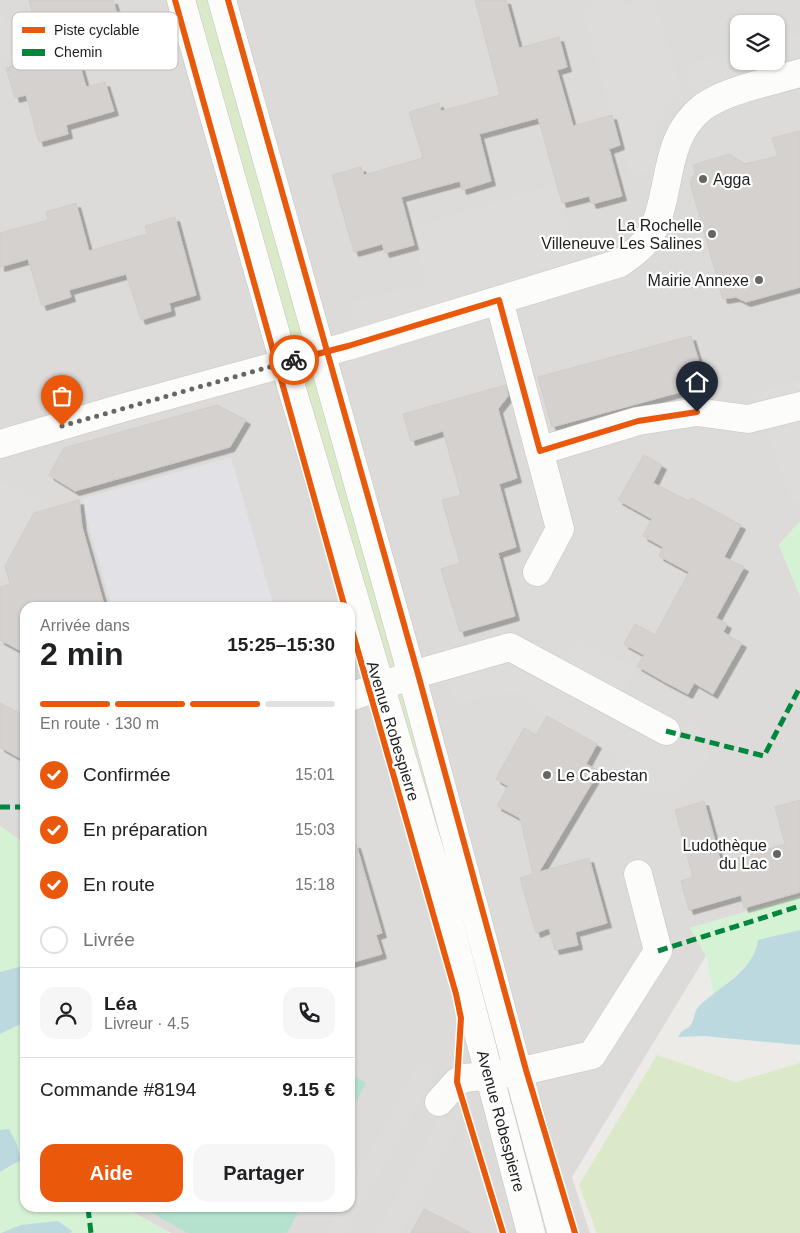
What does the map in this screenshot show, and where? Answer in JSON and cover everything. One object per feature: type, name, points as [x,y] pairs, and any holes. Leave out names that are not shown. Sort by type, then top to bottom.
[{"type":"street","name":"Avenue Robespierre","points":[[181,0],[284,363],[435,869],[531,1233]]},
{"type":"street","name":"Avenue Robespierre","points":[[222,0],[412,675],[560,1227],[564,1233]]},
{"type":"street","points":[[0,444],[321,353],[601,271],[620,263],[638,251],[654,229],[662,204],[672,153],[686,127],[702,108],[723,96],[800,73]]},
{"type":"street","points":[[499,300],[560,529],[537,572]]},
{"type":"street","points":[[540,451],[638,421],[697,412],[748,419],[800,406]]},
{"type":"street","points":[[355,696],[381,688],[412,675],[510,647],[666,731]]},
{"type":"street","points":[[438,1102],[458,1082],[466,1078],[518,1072],[592,1055],[658,951],[638,874]]},
{"type":"shaded area","points":[[0,0],[800,0],[800,521],[779,545],[800,596],[800,896],[690,928],[706,956],[572,1177],[590,1233],[171,1233],[132,1212],[355,1212],[355,602],[20,602],[20,840],[0,826]]},
{"type":"shaded area","points":[[601,0],[618,0],[624,7],[638,0],[655,0],[681,88],[656,121],[658,170],[631,177],[620,145],[582,10]]},
{"type":"shaded area","points":[[0,2],[12,44],[12,55],[0,59]]},
{"type":"shaded area","points":[[800,34],[800,73],[699,111],[682,66],[730,53],[730,70],[785,70],[785,38]]},
{"type":"shaded area","points":[[556,184],[583,276],[360,343],[350,302],[427,284],[409,228]]},
{"type":"shaded area","points":[[800,379],[800,500],[792,502],[753,393]]},
{"type":"shaded area","points":[[231,457],[273,602],[111,602],[81,499]]},
{"type":"shaded area","points":[[0,481],[41,501],[0,572]]},
{"type":"shaded area","points":[[578,641],[635,668],[625,689],[661,710],[671,728],[695,722],[706,741],[709,758],[694,776],[669,794],[642,792],[620,773],[614,750],[597,744],[547,716],[514,691],[455,704],[448,679],[507,664],[549,679],[557,672]]},
{"type":"shaded area","points":[[421,1059],[438,1069],[346,1233],[324,1233],[336,1212],[355,1212],[355,1178]]},
{"type":"shaded area","points":[[441,1115],[460,1125],[401,1233],[376,1233]]},
{"type":"green space","points":[[181,0],[222,0],[564,1233],[531,1233],[355,613],[355,602],[352,602]]},
{"type":"green space","points":[[800,521],[800,596],[779,545]]},
{"type":"green space","points":[[0,826],[20,840],[20,968],[0,972]]},
{"type":"green space","points":[[800,896],[800,930],[758,940],[752,959],[714,995],[706,956],[690,928]]},
{"type":"green space","points":[[20,1024],[20,1212],[132,1212],[171,1233],[71,1233],[71,1230],[26,1225],[0,1233],[0,1172],[14,1166],[4,1129],[0,1130],[0,1034]]},
{"type":"green space","points":[[657,1055],[736,1082],[800,1063],[800,1233],[597,1233],[579,1185]]},
{"type":"green space","points":[[355,1077],[366,1083],[355,1104]]},
{"type":"green space","points":[[150,1212],[298,1212],[287,1233],[188,1233]]},
{"type":"water","points":[[800,930],[800,1045],[704,1036],[678,1037],[691,1025],[699,1006],[735,977],[750,961],[758,940]]},
{"type":"water","points":[[20,967],[20,1024],[0,1034],[0,972]]},
{"type":"water","points":[[9,1129],[16,1142],[20,1161],[0,1172],[0,1130]]},
{"type":"water","points":[[58,1221],[72,1231],[71,1233],[1,1233],[21,1225]]},
{"type":"building","points":[[29,0],[113,0],[117,12],[32,12]]},
{"type":"building","points":[[475,0],[506,0],[519,48],[559,37],[567,67],[557,70],[573,126],[612,115],[620,145],[609,149],[622,196],[592,204],[589,196],[562,203],[538,118],[479,134],[491,181],[462,190],[460,181],[401,197],[414,245],[385,253],[382,244],[354,252],[332,175],[361,167],[364,175],[423,158],[409,112],[439,103],[441,111],[500,95]]},
{"type":"building","points":[[12,66],[12,70],[81,70],[86,87],[105,82],[114,111],[66,125],[68,134],[39,142],[26,95],[15,98],[6,68]]},
{"type":"building","points":[[800,131],[800,287],[746,302],[736,297],[723,299],[690,182],[695,172],[693,165],[729,154],[745,164],[778,156],[772,138]]},
{"type":"building","points":[[76,203],[89,251],[147,234],[145,226],[175,217],[196,295],[169,303],[171,311],[141,320],[126,274],[69,290],[71,297],[42,306],[28,259],[0,267],[0,233],[48,220],[46,212]]},
{"type":"building","points":[[691,336],[706,385],[552,427],[538,377]]},
{"type":"building","points":[[506,385],[508,396],[498,409],[517,478],[499,484],[516,547],[498,553],[515,616],[460,632],[441,569],[460,563],[442,500],[461,495],[443,431],[411,441],[403,414]]},
{"type":"building","points":[[217,405],[246,420],[230,447],[75,491],[49,475],[64,448]]},
{"type":"building","points":[[644,455],[662,465],[653,483],[689,501],[691,498],[741,525],[724,557],[744,567],[716,618],[727,624],[723,632],[742,643],[713,694],[694,683],[688,694],[665,682],[637,666],[644,655],[624,644],[635,624],[655,635],[689,572],[659,556],[663,547],[643,536],[652,519],[618,500]]},
{"type":"building","points":[[79,500],[82,527],[103,602],[20,602],[20,650],[0,640],[0,587],[10,584],[5,566],[34,513]]},
{"type":"building","points":[[0,703],[20,713],[20,758],[0,747]]},
{"type":"building","points":[[547,716],[597,744],[586,764],[599,771],[539,872],[589,858],[607,923],[575,932],[578,945],[555,950],[549,928],[536,933],[520,878],[533,874],[520,818],[497,806],[508,786],[496,779],[524,728],[536,735]]},
{"type":"building","name":"Ludothèque du Lac","points":[[800,800],[800,892],[744,908],[741,895],[689,910],[681,881],[693,877],[675,810],[704,801],[721,863],[785,844],[775,807]]},
{"type":"building","points":[[355,844],[382,933],[376,935],[382,954],[355,962]]},
{"type":"building","points":[[424,1209],[471,1233],[411,1233]]},
{"type":"marked path","points":[[666,731],[764,756],[800,687]]},
{"type":"marked path","points":[[0,807],[20,807]]},
{"type":"marked path","points":[[658,951],[800,906]]},
{"type":"marked path","points":[[88,1212],[91,1233]]},
{"type":"cycle path","points":[[175,0],[343,602]]},
{"type":"cycle path","points":[[228,0],[418,674],[526,1070],[575,1233]]},
{"type":"cycle path","points":[[355,640],[456,994],[461,1018],[457,1082],[503,1233]]},
{"type":"way so far","points":[[62,426],[294,360]]},
{"type":"place","name":"Agga","points":[[703,179]]},
{"type":"place","name":"La Rochelle Villeneuve Les Salines","points":[[712,234]]},
{"type":"place","name":"Mairie Annexe","points":[[759,280]]},
{"type":"place","name":"Le Cabestan","points":[[547,775]]},
{"type":"place","name":"Ludothèque du Lac","points":[[777,854]]},
{"type":"route","points":[[294,360],[410,328],[427,321],[499,300],[540,451],[638,421],[697,412]]}]
